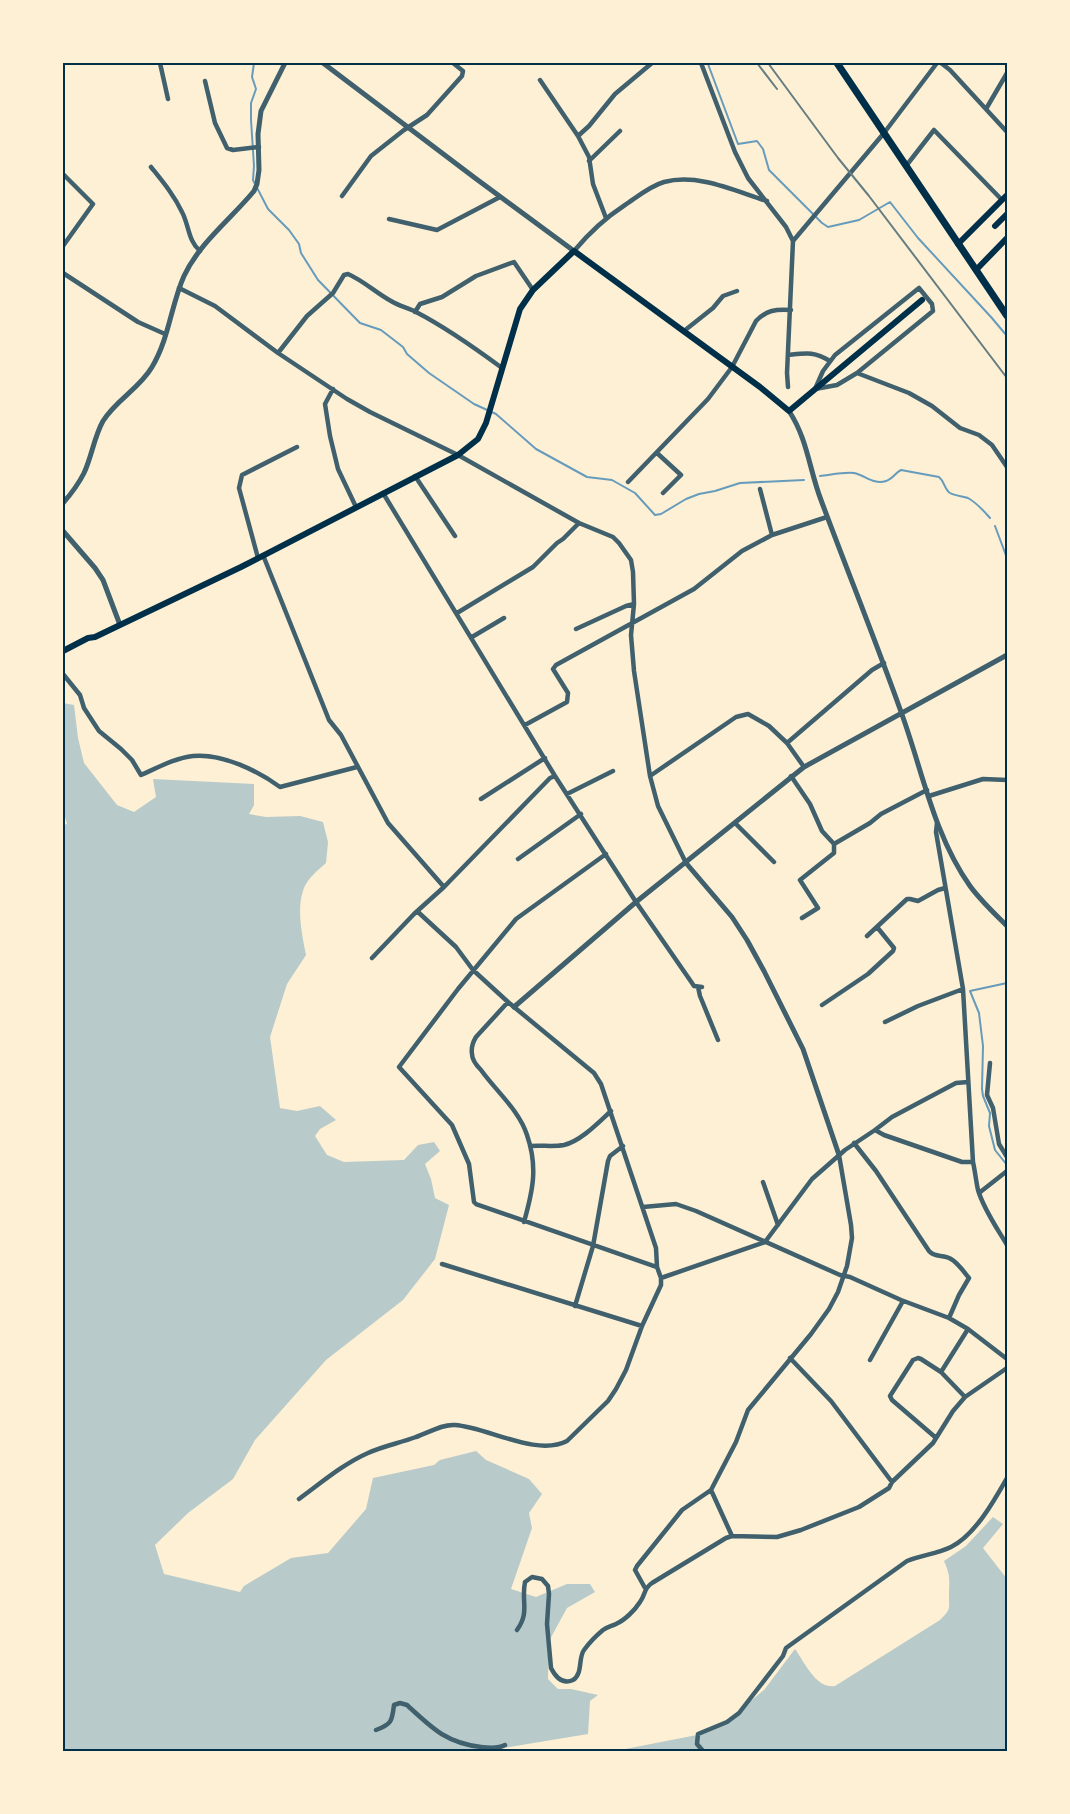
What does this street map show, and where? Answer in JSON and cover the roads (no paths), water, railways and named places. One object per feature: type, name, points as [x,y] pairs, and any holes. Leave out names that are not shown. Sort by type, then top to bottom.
[{"type":"main road","points":[[837,63],[1007,316]]},
{"type":"main road","points":[[958,244],[1005,198]]},
{"type":"main road","points":[[995,226],[1007,214]]},
{"type":"main road","points":[[976,270],[1007,238]]},
{"type":"main road","points":[[63,651],[88,638],[120,626],[261,556],[471,446],[478,439],[489,416],[520,309],[533,290],[574,251],[789,411],[922,300]]},
{"type":"street","points":[[160,63],[168,99]]},
{"type":"street","points":[[63,503],[84,474],[104,421],[148,374],[165,334],[179,288],[189,268],[200,251],[254,190],[259,177],[261,111],[285,63]]},
{"type":"street","points":[[323,63],[574,251],[586,236],[606,218],[650,188],[665,182],[679,180],[700,182],[730,188],[767,201]]},
{"type":"street","points":[[342,196],[371,156],[427,115],[462,76],[463,71],[453,63]]},
{"type":"street","points":[[578,135],[589,126],[615,94],[642,68],[652,63]]},
{"type":"street","points":[[701,63],[735,152],[748,178],[786,227],[793,241],[788,387]]},
{"type":"street","points":[[793,241],[884,133],[939,63],[950,70],[1007,132]]},
{"type":"street","points":[[986,109],[1007,74]]},
{"type":"street","points":[[540,80],[578,135],[589,161],[593,184],[606,218]]},
{"type":"street","points":[[205,81],[213,116],[227,148],[233,150],[259,147]]},
{"type":"street","points":[[906,166],[934,130],[1005,198]]},
{"type":"street","points":[[589,161],[620,131]]},
{"type":"street","points":[[151,167],[178,205],[184,216],[189,235],[200,251]]},
{"type":"street","points":[[63,174],[93,204],[63,246]]},
{"type":"street","points":[[389,219],[437,230],[500,197]]},
{"type":"street","points":[[415,312],[420,304],[442,297],[476,276],[514,262],[533,290]]},
{"type":"street","points":[[63,273],[128,317],[165,334]]},
{"type":"street","points":[[278,353],[307,316],[333,293],[344,276],[348,274],[393,303],[415,312],[471,345],[502,368]]},
{"type":"street","points":[[179,288],[215,306],[278,353],[370,412],[458,454],[579,523],[613,537],[626,551],[631,560],[633,572],[634,604],[631,635],[634,671],[650,776],[657,806],[686,862],[732,917],[764,971],[803,1049],[839,1155],[851,1226],[850,1251],[844,1276],[829,1309],[748,1410],[736,1442],[711,1490],[682,1510],[637,1566],[635,1570],[645,1588],[642,1600],[621,1621],[604,1629],[582,1652],[577,1675],[573,1680],[561,1680],[551,1668],[547,1624],[549,1594],[548,1586],[542,1579],[532,1577],[525,1582],[525,1611],[523,1622],[517,1630]]},
{"type":"street","points":[[919,288],[932,304],[933,311],[857,373],[837,386],[814,389],[830,361],[919,288]]},
{"type":"street","points":[[684,331],[723,297],[737,291]]},
{"type":"street","points":[[628,483],[708,399],[732,367],[761,315],[770,311],[791,310]]},
{"type":"street","points":[[788,355],[811,353],[830,361]]},
{"type":"street","points":[[857,373],[915,397],[932,406],[960,428],[971,431],[988,441],[1007,467]]},
{"type":"street","points":[[333,389],[325,404],[330,436],[338,469],[356,507]]},
{"type":"street","points":[[789,411],[800,428],[819,494],[884,663],[937,823],[969,884],[983,903],[1007,926]]},
{"type":"street","points":[[297,447],[242,475],[239,488],[261,556],[329,720],[341,735],[388,823],[444,887]]},
{"type":"street","points":[[657,453],[681,475],[663,493]]},
{"type":"street","points":[[415,477],[455,536]]},
{"type":"street","points":[[760,489],[772,535]]},
{"type":"street","points":[[383,493],[555,776],[676,963],[692,983],[700,987],[700,996],[718,1040]]},
{"type":"street","points":[[525,724],[567,702],[568,693],[553,669],[556,665],[694,589],[742,551],[772,535],[827,517]]},
{"type":"street","points":[[457,614],[533,567],[579,523]]},
{"type":"street","points":[[63,531],[99,574],[120,626]]},
{"type":"street","points":[[576,629],[634,604]]},
{"type":"street","points":[[472,637],[504,618]]},
{"type":"street","points":[[514,1007],[636,902],[791,776],[1007,656]]},
{"type":"street","points":[[787,743],[872,670],[884,663]]},
{"type":"street","points":[[63,674],[80,694],[84,708],[99,731],[132,760],[141,775],[172,762],[195,756],[231,762],[250,769],[280,788],[357,767]]},
{"type":"street","points":[[650,776],[736,717],[748,714],[769,726],[787,743],[804,767]]},
{"type":"street","points":[[481,799],[545,758]]},
{"type":"street","points":[[567,794],[613,771]]},
{"type":"street","points":[[372,958],[550,778],[555,776]]},
{"type":"street","points":[[791,776],[810,804],[822,831],[834,844],[834,853],[800,880],[818,908],[802,918]]},
{"type":"street","points":[[834,844],[870,823],[880,814],[928,793],[982,778],[1007,780]]},
{"type":"street","points":[[518,859],[581,814]]},
{"type":"street","points":[[735,823],[774,862]]},
{"type":"street","points":[[937,823],[936,832],[963,989],[973,1162],[979,1193],[988,1214],[1007,1245]]},
{"type":"street","points":[[606,854],[521,914],[473,970],[399,1067],[452,1125],[468,1164],[476,1204],[657,1267]]},
{"type":"street","points":[[867,936],[907,899],[918,902],[945,888]]},
{"type":"street","points":[[299,1499],[345,1465],[368,1453],[447,1425],[463,1426],[527,1443],[540,1445],[562,1443],[608,1401],[616,1389],[660,1289],[662,1278],[657,1267],[656,1248],[601,1083],[594,1073],[473,970],[456,947],[418,912]]},
{"type":"street","points":[[822,1005],[868,974],[893,951],[894,948],[877,927]]},
{"type":"street","points":[[885,1023],[918,1006],[963,989]]},
{"type":"street","points":[[508,1002],[473,1042],[471,1055],[521,1121],[527,1133],[534,1166],[534,1184],[524,1222]]},
{"type":"street","points":[[990,1062],[987,1095],[993,1108],[999,1144],[1007,1157]]},
{"type":"street","points":[[662,1278],[765,1242],[812,1179],[854,1143],[892,1117],[956,1083],[968,1082]]},
{"type":"street","points":[[530,1146],[570,1143],[592,1129],[611,1111]]},
{"type":"street","points":[[875,1130],[962,1162],[973,1162]]},
{"type":"street","points":[[854,1143],[876,1171],[928,1251],[933,1255],[953,1260],[969,1278],[950,1318]]},
{"type":"street","points":[[576,1306],[593,1246],[608,1161],[610,1156],[623,1146]]},
{"type":"street","points":[[979,1193],[1007,1171]]},
{"type":"street","points":[[763,1182],[778,1225]]},
{"type":"street","points":[[643,1206],[676,1204],[696,1211],[903,1301],[950,1318],[1007,1359]]},
{"type":"street","points":[[442,1264],[642,1326]]},
{"type":"street","points":[[870,1360],[903,1301]]},
{"type":"street","points":[[941,1372],[968,1329]]},
{"type":"street","points":[[790,1358],[831,1401],[892,1482]]},
{"type":"street","points":[[935,1437],[892,1401],[890,1396],[915,1358],[921,1359],[941,1372],[965,1397]]},
{"type":"street","points":[[645,1588],[732,1536],[771,1537],[801,1530],[859,1507],[889,1488],[892,1482],[933,1443],[953,1411],[965,1397],[1007,1368]]},
{"type":"street","points":[[703,1751],[697,1744],[698,1734],[727,1722],[740,1713],[783,1656],[786,1647],[907,1561],[943,1550],[962,1540],[971,1533],[1007,1478]]},
{"type":"street","points":[[711,1490],[732,1536]]},
{"type":"street","points":[[376,1730],[390,1723],[394,1705],[400,1703],[407,1705],[455,1743],[501,1748],[505,1745]]},
{"type":"waterway","points":[[254,63],[252,77],[256,89],[251,103],[253,180],[268,209],[299,244],[301,253],[318,280],[360,323],[381,330],[403,347],[407,354],[429,373],[474,404],[496,414],[536,449],[587,477],[612,480],[635,493],[655,515],[699,494],[740,483],[804,480]]},
{"type":"waterway","points":[[708,64],[738,144],[757,141],[763,149],[769,170],[822,223],[828,227],[859,220],[890,202],[918,238],[1007,336]]},
{"type":"waterway","points":[[820,476],[854,473],[881,482],[890,479],[901,470],[939,477],[950,493],[971,500],[990,518]]},
{"type":"waterway","points":[[995,526],[1007,558]]},
{"type":"waterway","points":[[1007,983],[970,991],[979,1013],[983,1046],[982,1089],[990,1113],[989,1126],[995,1150],[1007,1165]]},
{"type":"railway","points":[[757,63],[777,89]]},
{"type":"railway","points":[[768,63],[1007,378]]}]
